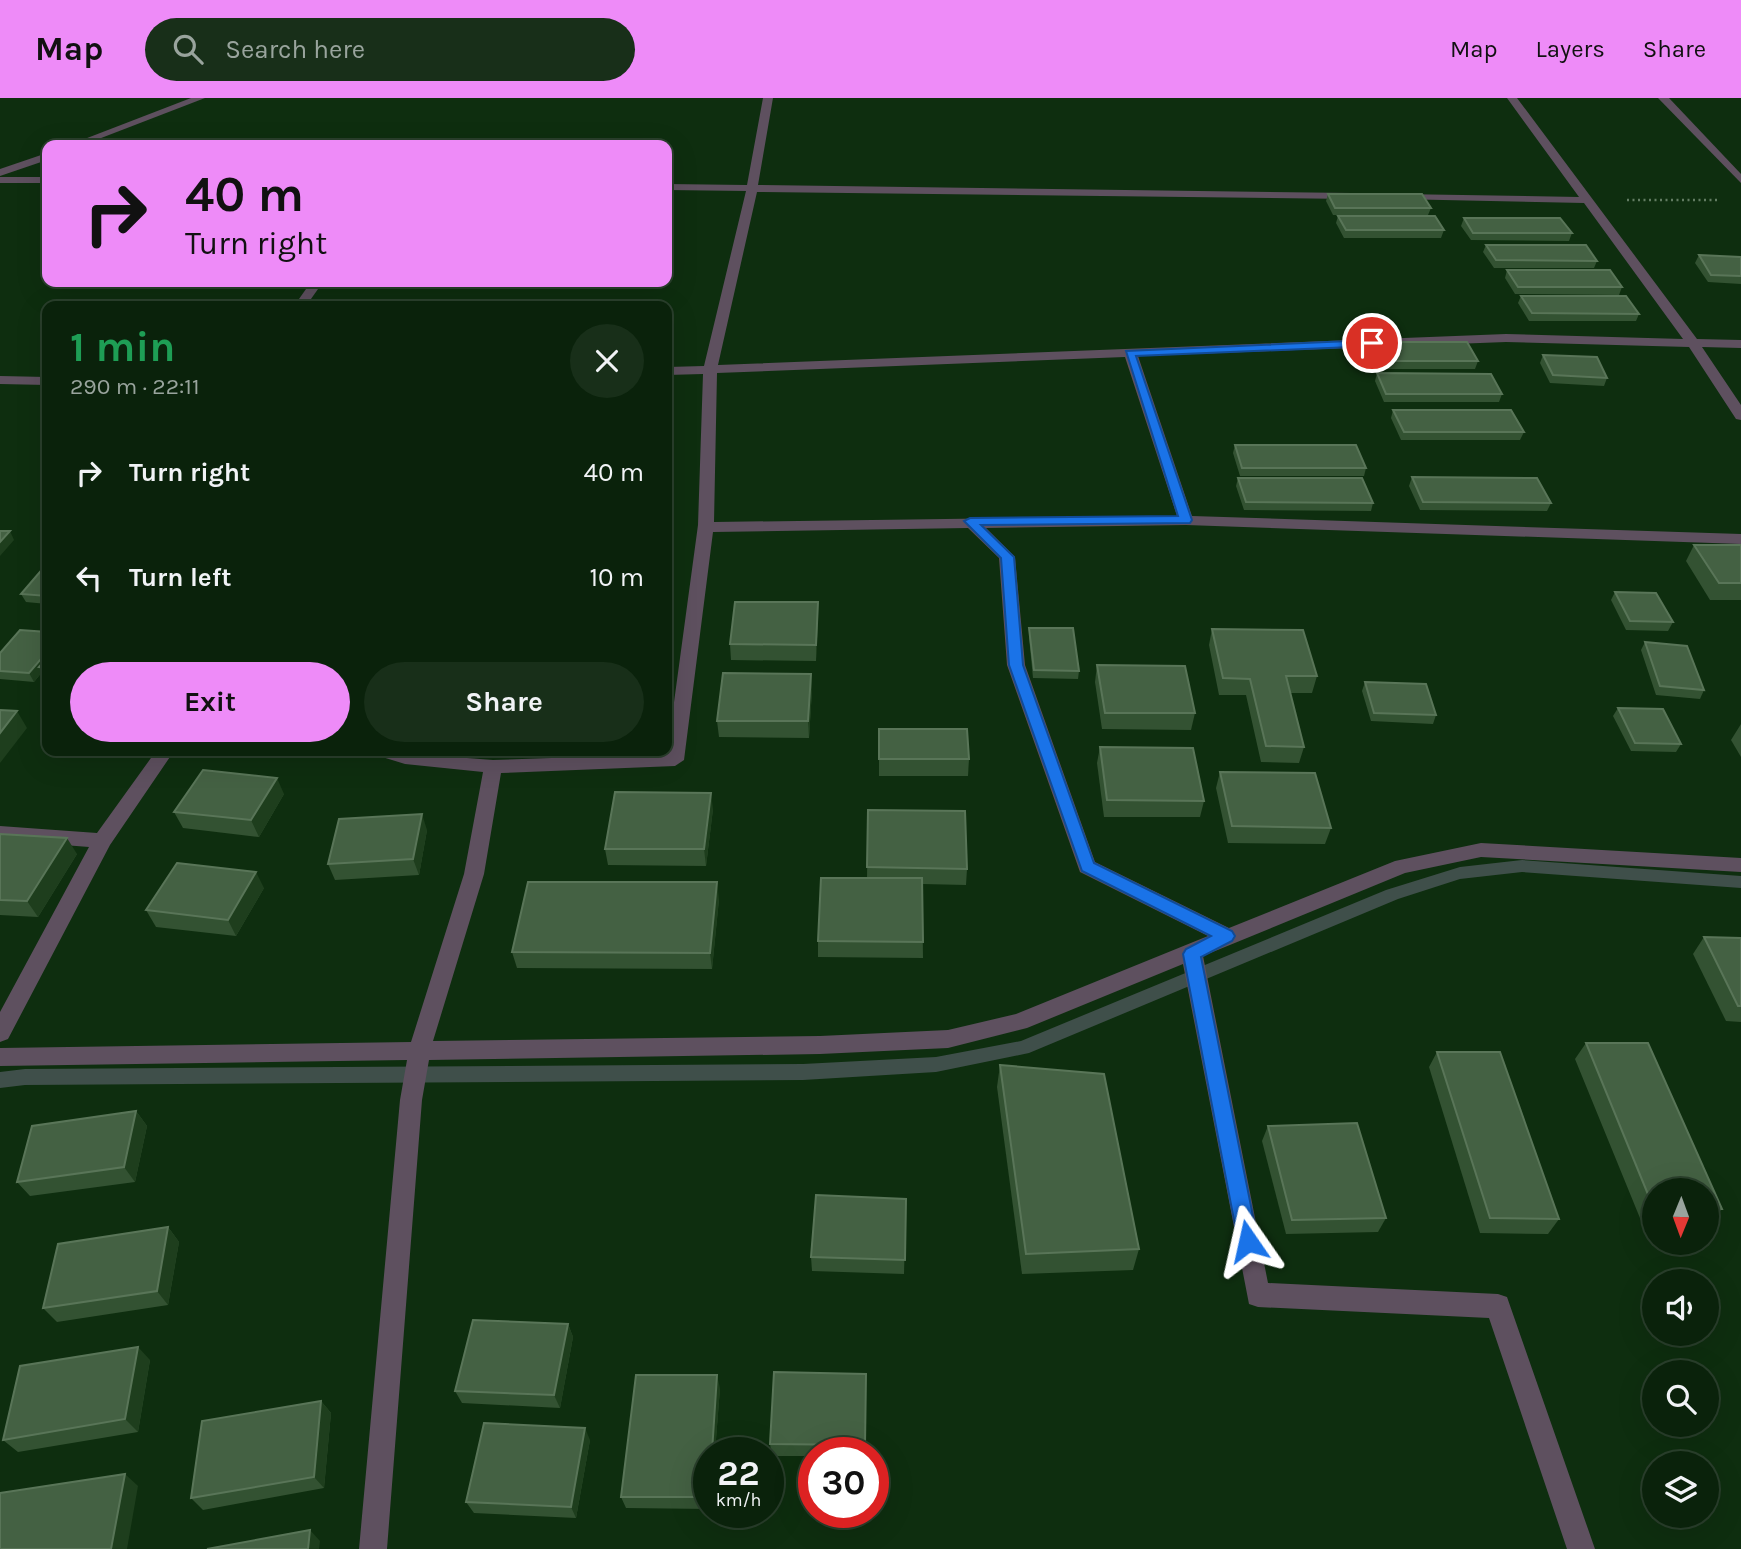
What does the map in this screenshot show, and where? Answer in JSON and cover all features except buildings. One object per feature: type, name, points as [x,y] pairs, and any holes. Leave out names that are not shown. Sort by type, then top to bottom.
[{"type":"street","points":[[87,140],[200,98]]},
{"type":"street","points":[[399,756],[493,767],[675,760],[706,527],[710,369],[752,188],[768,98]]},
{"type":"street","points":[[1512,98],[1691,340],[1741,416]]},
{"type":"street","points":[[1663,98],[1741,180]]},
{"type":"street","points":[[0,173],[42,158]]},
{"type":"street","points":[[0,180],[42,180]]},
{"type":"street","points":[[672,187],[1368,197]]},
{"type":"street","points":[[1382,197],[1587,200]]},
{"type":"street","points":[[672,371],[1506,338],[1691,340],[1741,344]]},
{"type":"street","points":[[1130,353],[1186,520]]},
{"type":"street","points":[[0,380],[42,380]]},
{"type":"street","points":[[706,527],[970,521],[1186,520],[1741,540]]},
{"type":"street","points":[[970,521],[1007,557],[1016,665],[1087,867],[1226,936]]},
{"type":"street","points":[[0,1033],[102,842],[162,756]]},
{"type":"street","points":[[373,1549],[411,1100],[420,1055],[474,874],[493,767]]},
{"type":"street","points":[[0,833],[102,842]]},
{"type":"street","points":[[0,1057],[420,1055],[820,1045],[948,1039],[1019,1022],[1193,956],[1226,936],[1402,866],[1480,850],[1741,865]]},
{"type":"street","points":[[1193,956],[1258,1295],[1498,1306],[1581,1549]]},
{"type":"path","points":[[1587,200],[1727,200]]},
{"type":"waterway","points":[[0,1080],[25,1077],[803,1072],[892,1069],[936,1064],[1023,1048],[1392,894],[1460,873],[1522,866],[1741,882]]},
{"type":"route","points":[[1248,1241],[1192,954],[1226,936],[1087,867],[1053,777],[1016,665],[1007,557],[970,521],[1186,520],[1130,353],[1372,343]]}]
